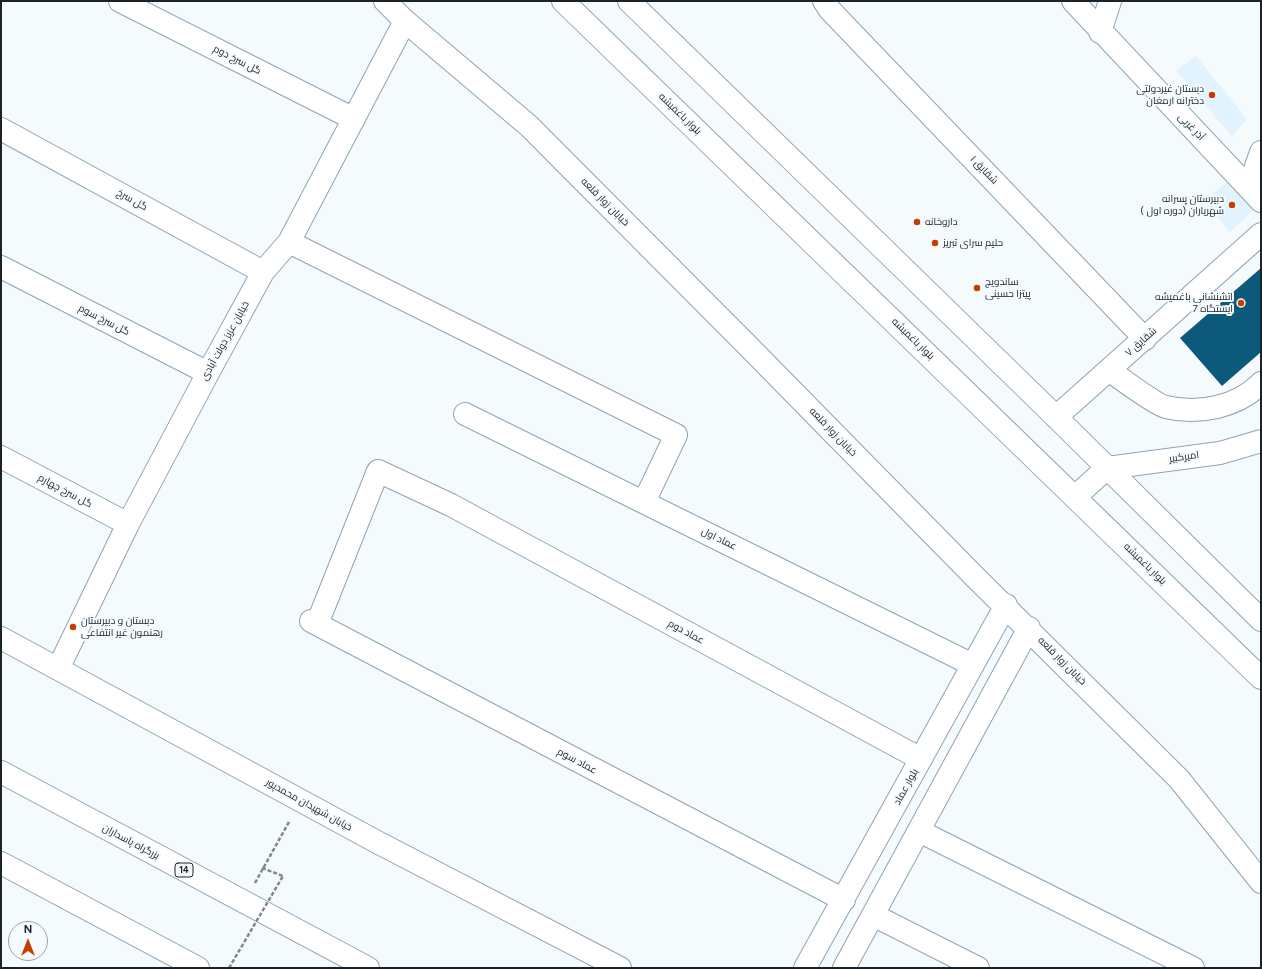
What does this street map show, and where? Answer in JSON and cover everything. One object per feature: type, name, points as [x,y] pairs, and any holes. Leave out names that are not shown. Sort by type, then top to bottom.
[{"type":"main road","name":"گل سرخ دوم","points":[[120,1],[354,119]]},
{"type":"main road","name":"خیابان زوار قلعه","points":[[385,1],[405,21],[529,126],[976,578],[1029,628],[1179,779],[1261,882]]},
{"type":"main road","name":"بلوار باغمیشه","points":[[563,1],[1076,496],[1261,678]]},
{"type":"main road","points":[[629,1],[1056,417],[1261,620]]},
{"type":"main road","name":"شقایق ۱","points":[[824,1],[830,10],[1145,339]]},
{"type":"main road","name":"آذر غربی","points":[[1073,1],[1100,32],[1255,194]]},
{"type":"main road","points":[[1100,32],[1110,1]]},
{"type":"main road","name":"خیابان عزیز دولت آبادی","points":[[58,669],[128,524],[208,373],[263,272],[289,242],[405,21]]},
{"type":"main road","name":"گل سرخ","points":[[1,129],[263,272]]},
{"type":"main road","points":[[1255,194],[1261,152]]},
{"type":"main road","name":"شقایق ۷","points":[[1056,417],[1261,234]]},
{"type":"main road","points":[[289,242],[676,435],[644,502]]},
{"type":"main road","name":"گل سرخ سوم","points":[[1,267],[208,373]]},
{"type":"main road","points":[[1109,370],[1165,407],[1199,411],[1232,403],[1261,383]]},
{"type":"main road","name":"عماد اول","points":[[465,414],[972,665]]},
{"type":"main road","name":"امیرکبیر","points":[[1107,468],[1220,453],[1261,441]]},
{"type":"main road","name":"گل سرخ چهارم","points":[[1,457],[128,524]]},
{"type":"main road","points":[[1076,496],[1107,468]]},
{"type":"main road","name":"عماد دوم","points":[[314,623],[378,471],[451,504],[921,759]]},
{"type":"main road","name":"بلوار عماد","points":[[805,968],[1006,605]]},
{"type":"main road","name":"عماد سوم","points":[[314,623],[844,900]]},
{"type":"main road","points":[[844,968],[1029,628]]},
{"type":"main road","name":"خیابان شهیدان محمدپور","points":[[1,638],[301,801],[620,968]]},
{"type":"main road","name":"بزرگراه پاسداران","points":[[1,772],[368,968]]},
{"type":"main road","points":[[919,831],[1193,968]]},
{"type":"main road","points":[[1,863],[198,968]]},
{"type":"main road","points":[[873,915],[978,968]]},
{"type":"path","points":[[246,903],[262,868],[301,801]]},
{"type":"path","points":[[229,968],[283,876],[262,868]]},
{"type":"shaded area","name":"دبستان غیردولتی دخترانه ارمغان","points":[[1196,56],[1247,119],[1232,137],[1176,70]]},
{"type":"shaded area","name":"دبیرستان پسرانه شهریاران (دوره اول )","points":[[1236,174],[1256,208],[1230,232],[1204,201]]},
{"type":"building","name":"اتشنشانی باغمیشه ایستگاه 7","points":[[1261,268],[1261,352],[1222,386],[1180,338]]},
{"type":"place","name":"دبستان غیردولتی دخترانه ارمغان","points":[[1212,95]]},
{"type":"place","name":"دبیرستان پسرانه شهریاران (دوره اول )","points":[[1232,205]]},
{"type":"place","name":"داروخانه","points":[[917,222]]},
{"type":"place","name":"حلیم سرای تبریز","points":[[935,243]]},
{"type":"place","name":"ساندویچ پیتزا حسینی","points":[[977,288]]},
{"type":"place","name":"اتشنشانی باغمیشه ایستگاه 7","points":[[1241,303]]},
{"type":"place","name":"دبستان و دبیرستان رهنمون غیر انتفاعی","points":[[73,627]]}]
